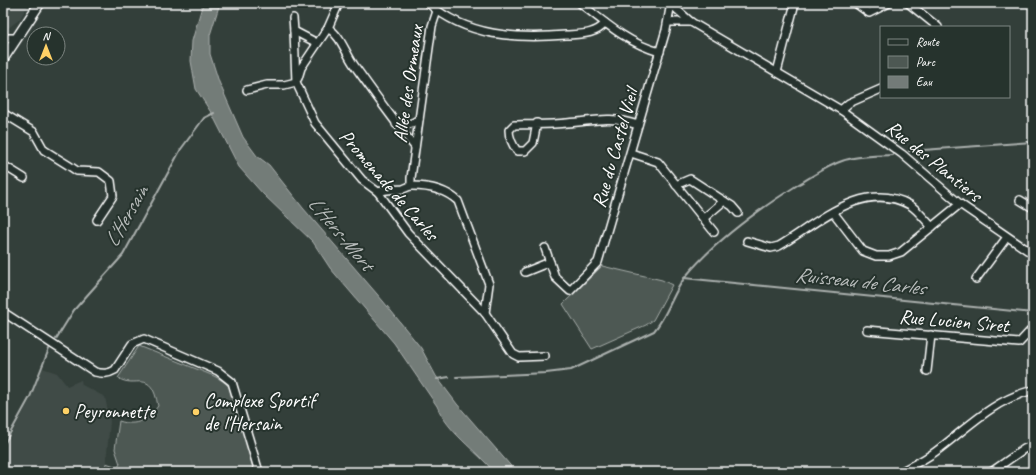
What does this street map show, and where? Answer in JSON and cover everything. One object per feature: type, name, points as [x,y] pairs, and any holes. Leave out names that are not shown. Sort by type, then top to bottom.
[{"type":"main road","points":[[3,59],[40,3]]},
{"type":"street","points":[[296,82],[302,68],[328,28],[339,3]]},
{"type":"street","points":[[428,3],[437,11],[466,26],[484,32],[510,37],[547,37],[589,33],[602,27],[605,23]]},
{"type":"street","points":[[580,3],[605,23],[631,40],[660,52]]},
{"type":"street","points":[[777,72],[796,3]]},
{"type":"street","points":[[855,3],[869,13],[890,3]]},
{"type":"street","points":[[908,3],[937,26]]},
{"type":"street","name":"Rue des Plantiers","points":[[671,5],[691,22],[841,110],[902,154],[960,204],[1033,254]]},
{"type":"street","name":"Rue du Castel Vieil","points":[[550,262],[555,277],[570,291],[598,262],[660,52],[671,5]]},
{"type":"street","name":"Allée des Ormeaux","points":[[411,186],[432,26],[437,11]]},
{"type":"street","points":[[293,18],[296,82]]},
{"type":"street","points":[[668,22],[691,22]]},
{"type":"street","points":[[328,28],[335,32],[353,63],[396,124],[415,147]]},
{"type":"street","points":[[294,31],[317,43]]},
{"type":"street","points":[[3,38],[13,38],[16,40]]},
{"type":"street","points":[[247,90],[267,85],[284,85],[296,82]]},
{"type":"street","name":"Promenade de Carles","points":[[296,82],[315,123],[362,180],[378,192],[408,233],[485,312],[513,354],[519,357],[546,356]]},
{"type":"street","points":[[841,110],[849,103],[880,89]]},
{"type":"street","points":[[3,113],[34,132],[44,150],[77,171],[99,172],[111,181],[113,196],[97,220]]},
{"type":"street","points":[[396,124],[406,125],[414,123],[419,119]]},
{"type":"street","points":[[537,123],[533,144],[525,151],[517,151],[512,145],[509,130],[514,125],[537,123],[567,123],[594,119],[621,119],[638,125]]},
{"type":"street","points":[[631,153],[658,162],[714,232]]},
{"type":"street","points":[[3,165],[24,178]]},
{"type":"street","points":[[676,184],[690,179],[732,206],[738,212]]},
{"type":"street","points":[[378,192],[387,189],[404,189],[411,186],[441,189],[452,195],[458,201],[489,284],[485,312]]},
{"type":"street","points":[[747,241],[771,248],[779,246],[833,212],[857,200],[878,196],[896,200],[911,206],[932,227]]},
{"type":"street","points":[[1020,200],[1033,208]]},
{"type":"street","points":[[704,218],[724,201]]},
{"type":"street","points":[[833,212],[863,252],[876,256],[889,256],[901,252],[960,204]]},
{"type":"street","points":[[976,279],[1007,237]]},
{"type":"street","points":[[525,272],[550,262],[546,248]]},
{"type":"street","points":[[472,300],[478,300],[487,296]]},
{"type":"street","points":[[3,312],[95,372],[106,373],[115,370],[132,344],[144,339],[223,374],[235,387],[260,472]]},
{"type":"street","name":"Rue Lucien Siret","points":[[867,330],[1019,342],[1033,328]]},
{"type":"street","points":[[927,371],[931,335]]},
{"type":"street","points":[[900,472],[934,453],[997,403],[1015,394],[1033,390]]},
{"type":"street","points":[[991,472],[1024,448],[1033,445]]},
{"type":"shaded area","points":[[3,3],[29,3],[20,19],[3,32]]},
{"type":"shaded area","name":"Peyronnette","points":[[42,368],[57,373],[67,386],[81,380],[82,385],[105,397],[110,422],[105,472],[3,472],[3,450],[30,400]]},
{"type":"green space","points":[[602,266],[662,280],[672,285],[653,320],[646,325],[592,349],[563,304]]},
{"type":"green space","name":"Complexe Sportif de l'Hersain","points":[[139,346],[214,376],[229,387],[240,415],[254,472],[105,472],[106,463],[118,467],[120,464],[115,449],[119,421],[125,423],[136,423],[150,415],[158,406],[155,394],[147,383],[125,381],[118,378]]},
{"type":"water","points":[[203,3],[220,3],[210,35],[210,54],[219,82],[243,137],[257,156],[269,165],[303,208],[383,301],[421,348],[436,376],[457,404],[516,472],[494,472],[455,433],[448,425],[437,406],[394,343],[330,268],[313,242],[263,194],[239,167],[212,114],[196,89],[191,61],[192,41]]},
{"type":"waterway","name":"L'Hersain","points":[[56,339],[74,310],[123,255],[181,149],[204,118],[214,113]]},
{"type":"waterway","points":[[909,151],[1033,142]]},
{"type":"waterway","points":[[456,377],[546,373],[571,370],[654,331],[659,325],[677,289],[686,276],[724,238],[754,214],[799,184],[836,163],[861,157],[893,155]]},
{"type":"waterway","name":"Ruisseau de Carles","points":[[684,278],[1033,313]]},
{"type":"waterway","name":"L'Hersain","points":[[3,446],[30,397],[49,349]]},
{"type":"waterway","points":[[437,379],[449,377]]},
{"type":"place","name":"Peyronnette","points":[[66,411]]},
{"type":"place","name":"Complexe Sportif de l'Hersain","points":[[196,412]]},
{"type":"water label","name":"L'Hers-Mort","points":[[341,233]]}]
